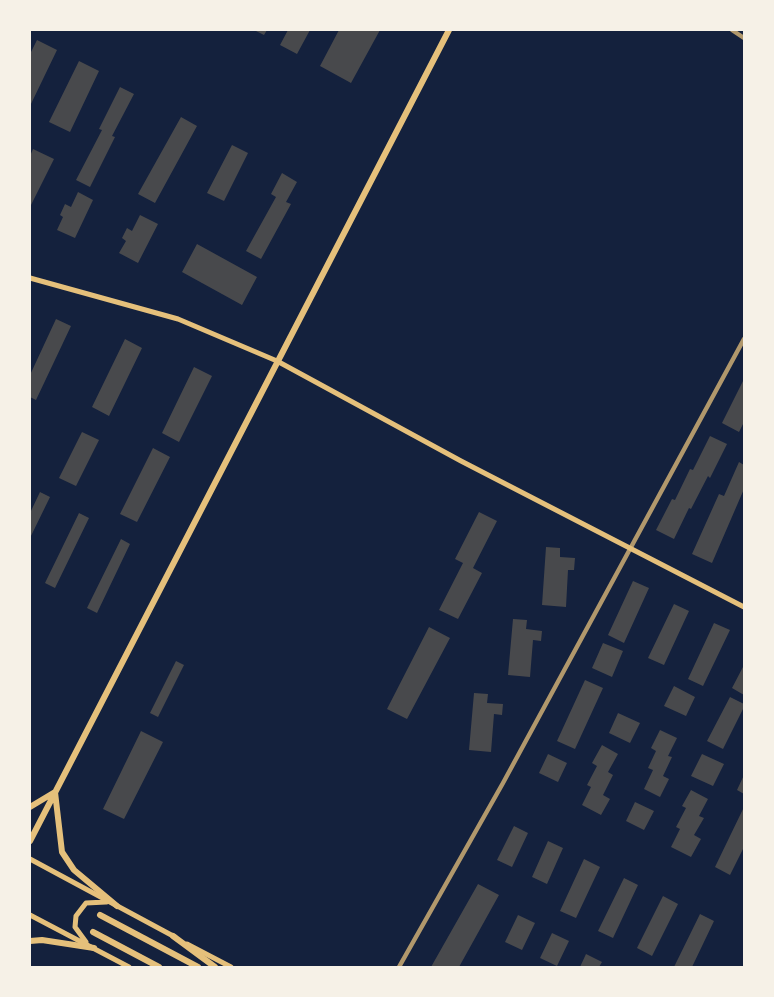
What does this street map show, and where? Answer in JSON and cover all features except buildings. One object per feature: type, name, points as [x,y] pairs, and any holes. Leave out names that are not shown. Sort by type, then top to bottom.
[{"type":"main road","points":[[30,841],[449,30]]},
{"type":"main road","points":[[30,278],[178,319],[277,361],[461,461],[744,607]]},
{"type":"main road","points":[[30,807],[55,792]]},
{"type":"main road","points":[[55,792],[62,852],[74,870],[117,906]]},
{"type":"main road","points":[[30,859],[231,967]]},
{"type":"main road","points":[[88,945],[75,927],[76,916],[86,903],[96,901],[109,902]]},
{"type":"main road","points":[[30,915],[129,967]]},
{"type":"main road","points":[[100,915],[198,967]]},
{"type":"main road","points":[[93,932],[159,967]]},
{"type":"main road","points":[[173,936],[215,967]]},
{"type":"main road","points":[[30,941],[42,940],[94,948]]},
{"type":"street","points":[[732,30],[744,38]]},
{"type":"street","points":[[399,967],[631,548],[744,339]]}]
